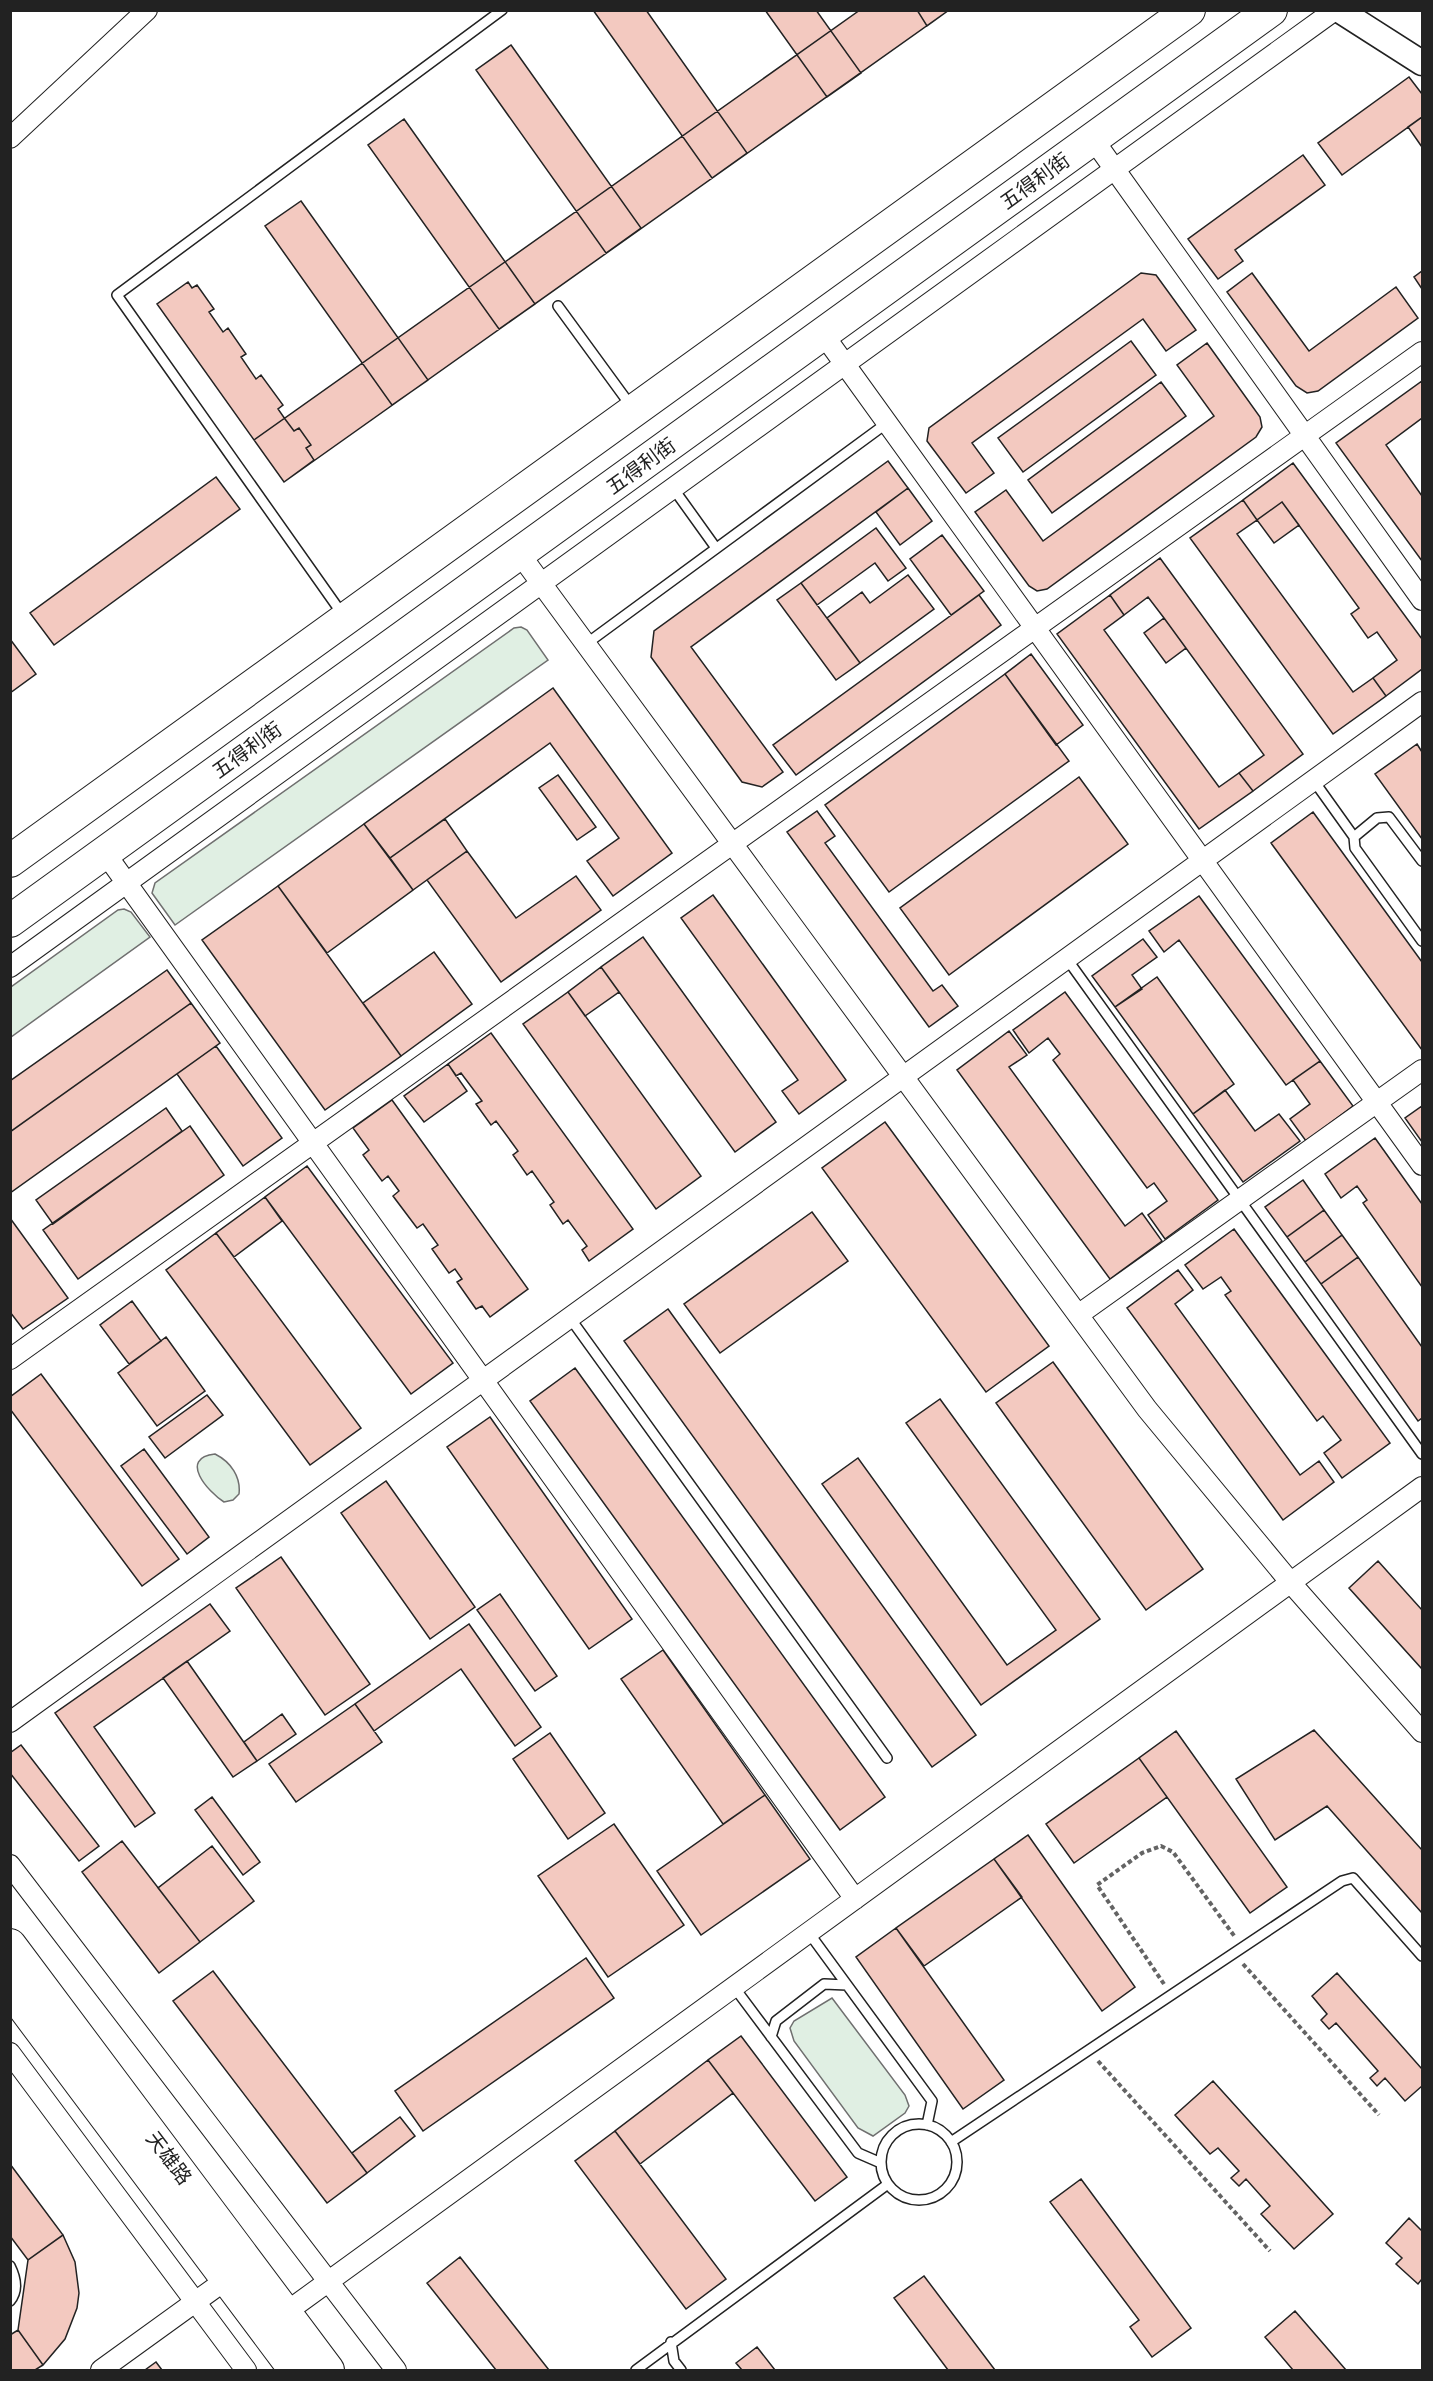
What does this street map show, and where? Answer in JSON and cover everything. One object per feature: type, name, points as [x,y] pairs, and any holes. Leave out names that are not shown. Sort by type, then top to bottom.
[{"type":"main road","points":[[10,861],[1189,10]]},
{"type":"main road","name":"五得利街","points":[[10,921],[1271,10]]},
{"type":"main road","name":"天雄路","points":[[10,1945],[328,2370]]},
{"type":"main road","name":"天雄路","points":[[10,1989],[295,2370]]},
{"type":"street","points":[[10,138],[147,10]]},
{"type":"street","points":[[10,967],[1335,10]]},
{"type":"street","points":[[1339,10],[1422,63]]},
{"type":"street","points":[[1093,139],[1422,600]]},
{"type":"street","points":[[823,334],[1422,1165]]},
{"type":"street","points":[[13,1352],[1422,352]]},
{"type":"street","points":[[519,553],[1147,1409],[1291,1582],[1422,1732]]},
{"type":"street","points":[[10,1722],[1422,702]]},
{"type":"street","points":[[105,853],[855,1899]]},
{"type":"street","points":[[1078,1315],[1422,1070]]},
{"type":"street","points":[[285,2313],[1422,1487]]},
{"type":"street","points":[[10,1865],[396,2370]]},
{"type":"street","points":[[10,2053],[246,2370]]},
{"type":"street","points":[[101,2370],[227,2279]]},
{"type":"lane","points":[[346,619],[117,295],[502,10]]},
{"type":"lane","points":[[558,306],[634,411]]},
{"type":"lane","points":[[586,644],[887,423]]},
{"type":"lane","points":[[673,488],[716,548]]},
{"type":"lane","points":[[1314,781],[1354,837],[1355,848],[1422,940]]},
{"type":"lane","points":[[1354,837],[1377,818],[1389,817],[1422,861]]},
{"type":"lane","points":[[1067,959],[1422,1454]]},
{"type":"lane","points":[[570,1318],[887,1758]]},
{"type":"lane","points":[[951,2142],[1342,1881],[1353,1878],[1422,1956]]},
{"type":"lane","points":[[809,1933],[932,2101],[927,2125]]},
{"type":"lane","points":[[771,2037],[776,2021],[824,1984],[848,1985]]},
{"type":"lane","points":[[734,1987],[858,2153],[881,2163]]},
{"type":"lane","points":[[927,2125],[938,2129],[951,2142],[956,2157],[953,2179],[936,2195],[926,2199],[905,2197],[888,2184],[881,2163],[884,2147],[895,2133],[904,2127],[927,2125]]},
{"type":"lane","points":[[636,2370],[888,2184]]},
{"type":"lane","points":[[10,2266],[16,2278],[14,2297],[10,2301]]},
{"type":"lane","points":[[671,2342],[674,2361],[681,2370]]},
{"type":"path","points":[[1172,1995],[1097,1885],[1142,1853],[1161,1846],[1173,1852],[1242,1948]]},
{"type":"path","points":[[1234,1954],[1380,2115]]},
{"type":"path","points":[[1089,2050],[1270,2251]]},
{"type":"green space","points":[[521,627],[527,630],[548,660],[175,925],[152,893],[155,883],[514,628]]},
{"type":"green space","points":[[124,909],[131,912],[150,937],[11,1037],[11,987],[118,910]]},
{"type":"green space","points":[[215,1454],[230,1466],[237,1476],[239,1494],[233,1500],[224,1502],[211,1491],[200,1476],[197,1468],[199,1462],[204,1457]]},
{"type":"green space","points":[[832,1998],[905,2095],[909,2106],[905,2113],[873,2136],[858,2128],[794,2041],[790,2028],[794,2021]]},
{"type":"building","points":[[593,10],[646,10],[747,153],[712,178]]},
{"type":"building","points":[[765,10],[816,10],[861,73],[827,97]]},
{"type":"building","points":[[860,10],[949,10],[284,482],[254,440]]},
{"type":"building","points":[[917,10],[949,10],[927,26]]},
{"type":"building","points":[[511,45],[641,228],[606,253],[476,70]]},
{"type":"building","points":[[1409,77],[1422,94],[1422,117],[1342,175],[1318,143]]},
{"type":"building","points":[[1422,117],[1422,147],[1408,127]]},
{"type":"building","points":[[404,119],[535,304],[499,329],[368,145]]},
{"type":"building","points":[[1303,155],[1325,185],[1235,250],[1243,261],[1218,279],[1188,239]]},
{"type":"building","points":[[301,201],[428,380],[392,405],[265,226]]},
{"type":"building","points":[[1422,271],[1422,289],[1414,277]]},
{"type":"building","points":[[1141,273],[1156,275],[1196,330],[1166,351],[1143,319],[972,443],[994,473],[966,493],[927,441],[929,428]]},
{"type":"building","points":[[1252,273],[1309,351],[1396,287],[1418,318],[1318,391],[1307,393],[1296,386],[1227,292]]},
{"type":"building","points":[[188,282],[192,288],[197,285],[214,309],[209,312],[223,332],[228,328],[246,354],[241,357],[256,379],[261,375],[283,405],[278,409],[285,419],[294,431],[299,428],[311,445],[306,448],[314,460],[284,482],[157,304]]},
{"type":"building","points":[[1131,341],[1156,375],[1023,472],[998,438]]},
{"type":"building","points":[[1207,343],[1260,417],[1262,427],[1256,437],[1047,589],[1037,591],[1029,586],[975,512],[1006,490],[1043,541],[1214,416],[1177,365]]},
{"type":"building","points":[[1422,381],[1422,418],[1386,445],[1422,496],[1422,561],[1336,443]]},
{"type":"building","points":[[1161,382],[1186,416],[1052,513],[1028,480]]},
{"type":"building","points":[[888,461],[908,488],[691,647],[783,772],[762,787],[742,782],[651,657],[654,631]]},
{"type":"building","points":[[1293,463],[1422,639],[1422,669],[1386,696],[1373,678],[1397,660],[1377,632],[1368,638],[1351,614],[1359,608],[1282,502],[1257,520],[1243,500]]},
{"type":"building","points":[[216,477],[240,509],[54,645],[30,613]]},
{"type":"building","points":[[908,488],[932,521],[900,545],[876,512]]},
{"type":"building","points":[[1243,500],[1257,520],[1237,534],[1353,692],[1373,678],[1386,696],[1333,734],[1190,538]]},
{"type":"building","points":[[1282,502],[1299,525],[1274,543],[1257,520]]},
{"type":"building","points":[[876,528],[906,568],[888,581],[875,563],[817,605],[801,583]]},
{"type":"building","points":[[942,535],[984,591],[951,615],[910,559]]},
{"type":"building","points":[[1160,558],[1303,754],[1253,791],[1239,773],[1264,755],[1148,597],[1124,615],[1110,595]]},
{"type":"building","points":[[908,575],[934,609],[860,663],[827,618],[862,592],[870,603]]},
{"type":"building","points":[[801,583],[860,663],[836,680],[777,600]]},
{"type":"building","points":[[979,595],[1001,625],[796,775],[773,745]]},
{"type":"building","points":[[1110,595],[1124,615],[1104,630],[1219,787],[1239,773],[1253,791],[1199,829],[1057,634]]},
{"type":"building","points":[[1164,618],[1186,648],[1166,663],[1144,633]]},
{"type":"building","points":[[10,639],[36,674],[10,693]]},
{"type":"building","points":[[1031,654],[1083,725],[1056,745],[1005,674]]},
{"type":"building","points":[[1005,674],[1069,761],[889,892],[825,805]]},
{"type":"building","points":[[553,688],[672,853],[613,896],[587,861],[619,838],[550,743],[390,858],[364,824]]},
{"type":"building","points":[[1417,744],[1422,752],[1422,839],[1375,774]]},
{"type":"building","points":[[558,775],[596,827],[577,840],[539,788]]},
{"type":"building","points":[[1079,777],[1128,844],[949,975],[900,908]]},
{"type":"building","points":[[817,811],[835,836],[825,843],[933,991],[942,985],[958,1006],[929,1027],[787,832]]},
{"type":"building","points":[[1313,812],[1422,962],[1422,1050],[1271,843]]},
{"type":"building","points":[[445,819],[467,851],[413,890],[390,858]]},
{"type":"building","points":[[364,824],[413,890],[327,953],[278,886]]},
{"type":"building","points":[[467,851],[516,918],[576,876],[601,910],[501,982],[427,880]]},
{"type":"building","points":[[278,886],[401,1056],[325,1110],[202,940]]},
{"type":"building","points":[[713,895],[846,1080],[799,1114],[782,1091],[798,1080],[681,918]]},
{"type":"building","points":[[1199,896],[1320,1061],[1286,1085],[1179,940],[1164,952],[1149,931]]},
{"type":"building","points":[[643,937],[776,1122],[735,1152],[601,967]]},
{"type":"building","points":[[1143,939],[1157,957],[1132,975],[1142,989],[1115,1007],[1092,976]]},
{"type":"building","points":[[434,952],[472,1004],[401,1056],[363,1003]]},
{"type":"building","points":[[601,967],[619,992],[585,1016],[568,992]]},
{"type":"building","points":[[167,970],[191,1003],[10,1132],[10,1081]]},
{"type":"building","points":[[1157,977],[1234,1084],[1193,1114],[1115,1007]]},
{"type":"building","points":[[568,992],[701,1176],[656,1209],[523,1024]]},
{"type":"building","points":[[1065,992],[1218,1200],[1165,1239],[1148,1215],[1167,1201],[1154,1183],[1147,1188],[1053,1060],[1060,1054],[1048,1038],[1029,1053],[1013,1030]]},
{"type":"building","points":[[191,1003],[220,1043],[10,1193],[10,1132]]},
{"type":"building","points":[[1009,1031],[1027,1055],[1009,1067],[1125,1226],[1142,1213],[1162,1241],[1110,1279],[957,1070]]},
{"type":"building","points":[[491,1033],[633,1229],[589,1261],[582,1250],[587,1246],[568,1220],[563,1224],[550,1205],[554,1202],[532,1171],[527,1175],[513,1155],[518,1151],[496,1121],[491,1125],[476,1104],[482,1101],[461,1073],[456,1076],[448,1064]]},
{"type":"building","points":[[216,1046],[282,1138],[243,1166],[177,1074]]},
{"type":"building","points":[[1320,1061],[1353,1106],[1306,1141],[1290,1119],[1310,1104],[1293,1080]]},
{"type":"building","points":[[448,1064],[467,1091],[424,1122],[404,1096]]},
{"type":"building","points":[[1225,1090],[1255,1131],[1279,1114],[1300,1141],[1243,1182],[1193,1114]]},
{"type":"building","points":[[392,1100],[528,1289],[490,1317],[482,1306],[476,1309],[457,1282],[462,1279],[455,1269],[449,1273],[432,1249],[438,1245],[423,1224],[417,1228],[393,1196],[399,1191],[388,1176],[382,1181],[363,1155],[369,1150],[353,1128]]},
{"type":"building","points":[[1422,1106],[1422,1142],[1405,1118]]},
{"type":"building","points":[[166,1108],[182,1131],[53,1224],[36,1200]]},
{"type":"building","points":[[885,1122],[1049,1346],[986,1392],[822,1168]]},
{"type":"building","points":[[190,1126],[224,1175],[78,1279],[43,1230]]},
{"type":"building","points":[[1375,1138],[1422,1204],[1422,1287],[1363,1203],[1367,1200],[1357,1186],[1341,1198],[1325,1174]]},
{"type":"building","points":[[307,1166],[453,1363],[411,1394],[265,1197]]},
{"type":"building","points":[[1303,1180],[1324,1210],[1287,1237],[1265,1207]]},
{"type":"building","points":[[265,1197],[282,1221],[234,1257],[216,1233]]},
{"type":"building","points":[[1324,1210],[1342,1235],[1305,1262],[1287,1237]]},
{"type":"building","points":[[812,1212],[848,1261],[720,1353],[684,1304]]},
{"type":"building","points":[[10,1218],[68,1298],[23,1329],[10,1312]]},
{"type":"building","points":[[1234,1229],[1390,1443],[1342,1478],[1324,1453],[1341,1440],[1323,1416],[1317,1421],[1225,1295],[1231,1291],[1221,1277],[1203,1289],[1185,1265]]},
{"type":"building","points":[[216,1233],[361,1428],[310,1465],[166,1270]]},
{"type":"building","points":[[1342,1235],[1358,1257],[1321,1284],[1305,1262]]},
{"type":"building","points":[[1358,1257],[1422,1347],[1422,1418],[1418,1421],[1321,1284]]},
{"type":"building","points":[[1178,1270],[1193,1290],[1175,1304],[1300,1475],[1319,1461],[1334,1482],[1283,1520],[1127,1308]]},
{"type":"building","points":[[132,1301],[161,1341],[129,1364],[100,1325]]},
{"type":"building","points":[[668,1309],[976,1735],[932,1767],[624,1341]]},
{"type":"building","points":[[166,1337],[205,1391],[157,1426],[118,1373]]},
{"type":"building","points":[[1053,1362],[1203,1569],[1146,1610],[996,1403]]},
{"type":"building","points":[[575,1368],[885,1797],[840,1830],[530,1401]]},
{"type":"building","points":[[41,1374],[179,1559],[142,1586],[10,1409],[10,1397]]},
{"type":"building","points":[[207,1395],[223,1415],[165,1458],[149,1437]]},
{"type":"building","points":[[940,1399],[1100,1619],[981,1705],[822,1484],[858,1458],[1007,1665],[1056,1630],[906,1423]]},
{"type":"building","points":[[490,1417],[632,1619],[589,1649],[447,1447]]},
{"type":"building","points":[[144,1449],[209,1537],[187,1554],[121,1466]]},
{"type":"building","points":[[386,1481],[475,1607],[430,1639],[341,1513]]},
{"type":"building","points":[[281,1557],[370,1684],[325,1715],[236,1588]]},
{"type":"building","points":[[1378,1561],[1422,1610],[1422,1669],[1349,1588]]},
{"type":"building","points":[[500,1594],[557,1676],[535,1691],[477,1610]]},
{"type":"building","points":[[210,1604],[230,1631],[94,1727],[155,1813],[135,1827],[55,1713]]},
{"type":"building","points":[[469,1624],[541,1727],[515,1746],[461,1669],[374,1731],[355,1704]]},
{"type":"building","points":[[663,1650],[765,1795],[723,1824],[621,1679]]},
{"type":"building","points":[[187,1661],[257,1761],[233,1777],[163,1678]]},
{"type":"building","points":[[355,1704],[382,1742],[296,1802],[269,1764]]},
{"type":"building","points":[[282,1714],[296,1734],[257,1761],[244,1742]]},
{"type":"building","points":[[1314,1730],[1422,1850],[1422,1913],[1327,1806],[1275,1840],[1236,1779]]},
{"type":"building","points":[[1176,1731],[1287,1887],[1250,1913],[1139,1758]]},
{"type":"building","points":[[550,1733],[605,1813],[568,1839],[513,1759]]},
{"type":"building","points":[[21,1745],[99,1846],[79,1861],[10,1773],[10,1753]]},
{"type":"building","points":[[1139,1758],[1167,1797],[1074,1863],[1046,1824]]},
{"type":"building","points":[[765,1795],[810,1859],[701,1935],[657,1871]]},
{"type":"building","points":[[212,1797],[260,1862],[243,1875],[195,1810]]},
{"type":"building","points":[[614,1824],[684,1925],[608,1977],[538,1876]]},
{"type":"building","points":[[1028,1835],[1135,1987],[1102,2011],[994,1859]]},
{"type":"building","points":[[122,1841],[200,1942],[159,1973],[82,1872]]},
{"type":"building","points":[[212,1846],[254,1901],[200,1942],[158,1888]]},
{"type":"building","points":[[994,1859],[1022,1897],[924,1966],[896,1928]]},
{"type":"building","points":[[896,1928],[1004,2080],[963,2109],[856,1957]]},
{"type":"building","points":[[586,1958],[614,1998],[423,2131],[395,2091]]},
{"type":"building","points":[[213,1971],[367,2173],[327,2203],[173,2001]]},
{"type":"building","points":[[1337,1973],[1422,2069],[1422,2086],[1405,2101],[1385,2078],[1377,2086],[1370,2078],[1378,2071],[1336,2023],[1329,2029],[1321,2020],[1327,2014],[1312,1996]]},
{"type":"building","points":[[741,2036],[847,2177],[815,2201],[708,2060]]},
{"type":"building","points":[[708,2060],[733,2093],[640,2164],[615,2131]]},
{"type":"building","points":[[1213,2081],[1333,2214],[1294,2249],[1261,2214],[1270,2206],[1246,2179],[1239,2186],[1231,2178],[1239,2171],[1218,2148],[1210,2154],[1175,2115]]},
{"type":"building","points":[[400,2117],[415,2136],[367,2173],[352,2153]]},
{"type":"building","points":[[615,2131],[726,2279],[686,2309],[575,2161]]},
{"type":"building","points":[[10,2164],[63,2235],[28,2260],[10,2236]]},
{"type":"building","points":[[1081,2179],[1191,2328],[1152,2357],[1130,2327],[1139,2320],[1050,2202]]},
{"type":"building","points":[[1409,2218],[1422,2231],[1422,2279],[1418,2284],[1396,2264],[1402,2258],[1386,2243]]},
{"type":"building","points":[[63,2235],[75,2262],[79,2293],[77,2308],[65,2339],[43,2365],[18,2330],[28,2260]]},
{"type":"building","points":[[460,2257],[549,2370],[496,2370],[427,2283]]},
{"type":"building","points":[[924,2276],[995,2370],[948,2370],[894,2298]]},
{"type":"building","points":[[1295,2311],[1346,2370],[1293,2370],[1265,2337]]},
{"type":"building","points":[[18,2330],[43,2365],[35,2370],[10,2370],[10,2335]]},
{"type":"building","points":[[757,2347],[775,2370],[742,2370],[736,2363]]},
{"type":"building","points":[[156,2362],[162,2370],[145,2370]]}]
